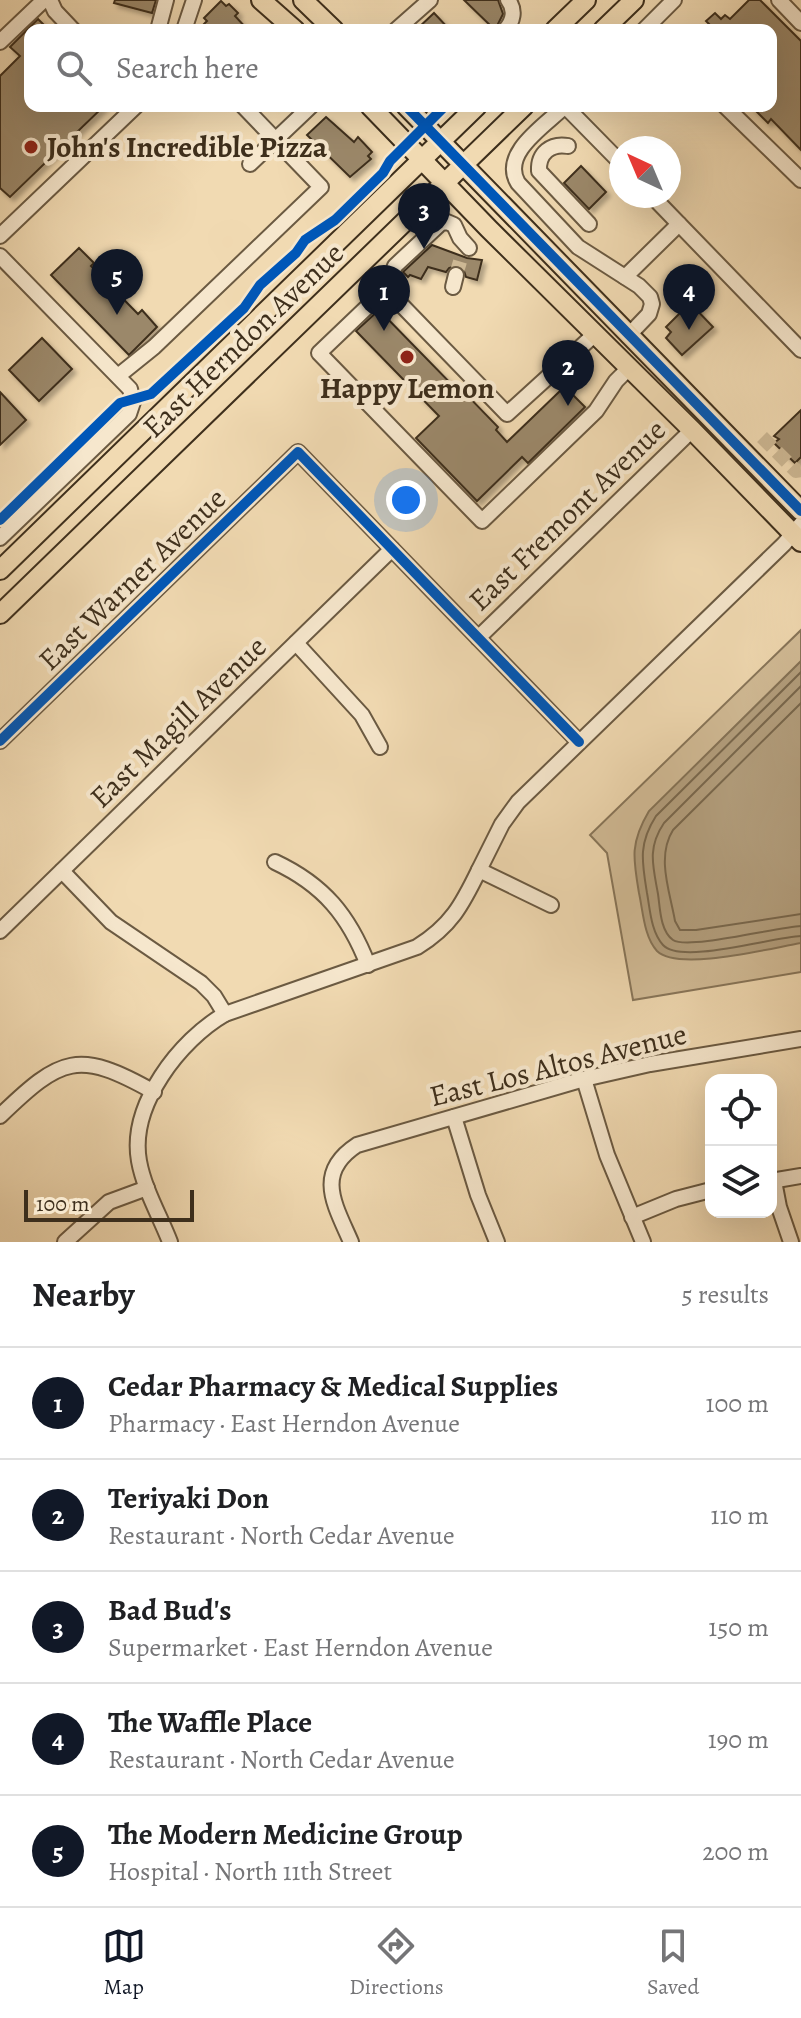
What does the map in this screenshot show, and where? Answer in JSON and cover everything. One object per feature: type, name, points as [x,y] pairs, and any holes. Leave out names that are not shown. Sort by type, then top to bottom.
[{"type":"main road","points":[[261,0],[288,24]]},
{"type":"main road","points":[[303,0],[328,24]]},
{"type":"main road","points":[[561,24],[586,0]]},
{"type":"main road","points":[[609,24],[634,0]]},
{"type":"main road","points":[[376,112],[628,369],[798,533]]},
{"type":"main road","points":[[412,112],[801,511]]},
{"type":"main road","name":"East Herndon Avenue","points":[[0,570],[471,112]]},
{"type":"main road","name":"East Herndon Avenue","points":[[0,614],[518,112]]},
{"type":"main road","points":[[594,335],[602,330],[615,335],[671,391],[709,418]]},
{"type":"street","points":[[0,42],[44,0]]},
{"type":"street","points":[[50,0],[67,24]]},
{"type":"street","points":[[160,24],[166,0]]},
{"type":"street","points":[[186,24],[194,0]]},
{"type":"street","points":[[404,24],[430,0]]},
{"type":"street","points":[[508,0],[513,6],[510,24]]},
{"type":"street","points":[[652,24],[674,0]]},
{"type":"street","points":[[779,0],[801,23]]},
{"type":"street","points":[[0,236],[130,112]]},
{"type":"street","points":[[118,376],[154,347],[321,187],[249,112]]},
{"type":"street","points":[[250,164],[305,112]]},
{"type":"street","points":[[559,112],[516,155],[512,165],[513,175],[578,247],[644,291],[652,304],[649,314],[628,336]]},
{"type":"street","points":[[571,112],[609,151]]},
{"type":"street","points":[[731,112],[801,180]]},
{"type":"street","points":[[568,146],[558,144],[546,150],[538,166],[589,224]]},
{"type":"street","points":[[664,208],[801,350]]},
{"type":"street","points":[[469,248],[454,225],[441,223],[395,266],[386,289],[319,353],[482,521],[596,411],[628,369]]},
{"type":"street","points":[[625,277],[679,224]]},
{"type":"street","points":[[0,256],[130,389],[133,402],[129,414],[0,538]]},
{"type":"street","points":[[386,289],[507,414],[594,335]]},
{"type":"street","name":"East Fremont Avenue","points":[[478,638],[692,430]]},
{"type":"street","name":"East Warner Avenue","points":[[0,741],[298,452],[392,549]]},
{"type":"street","points":[[170,1242],[147,1188],[138,1159],[138,1145],[142,1118],[175,1056],[225,1014],[417,947],[443,928],[462,904],[510,812],[798,533]]},
{"type":"street","points":[[392,549],[579,742]]},
{"type":"street","name":"East Magill Avenue","points":[[0,931],[392,549]]},
{"type":"street","points":[[296,643],[362,715],[380,747]]},
{"type":"street","points":[[275,862],[302,875],[329,898],[356,933],[368,965]]},
{"type":"street","points":[[479,870],[551,905]]},
{"type":"street","points":[[62,871],[111,922],[201,983],[225,1014]]},
{"type":"street","name":"East Los Altos Avenue","points":[[351,1242],[331,1193],[332,1175],[336,1164],[348,1151],[367,1141],[584,1079],[650,1064],[801,1039]]},
{"type":"street","points":[[0,1116],[49,1073],[70,1067],[91,1064],[108,1067],[154,1092]]},
{"type":"street","points":[[584,1079],[607,1155],[643,1242]]},
{"type":"street","points":[[454,1117],[478,1195],[497,1242]]},
{"type":"street","points":[[777,1180],[801,1176]]},
{"type":"street","points":[[65,1242],[109,1202],[147,1188]]},
{"type":"street","points":[[632,1217],[676,1199],[705,1192]]},
{"type":"street","points":[[777,1198],[791,1242]]},
{"type":"shaded area","points":[[801,630],[801,972],[633,1000],[607,853],[590,835]]},
{"type":"water","points":[[801,661],[801,943],[726,957],[668,957],[653,945],[643,916],[635,860],[636,842],[643,822],[649,811]]},
{"type":"building","points":[[115,0],[156,0],[152,13],[114,3]]},
{"type":"building","points":[[464,0],[498,0],[503,14],[498,24],[489,24]]},
{"type":"building","points":[[749,0],[760,0],[801,41],[801,150],[771,119],[768,123],[757,112],[777,112],[777,24],[709,24],[706,21],[715,13],[721,19],[725,15],[730,19]]},
{"type":"building","points":[[221,1],[238,13],[235,16],[242,24],[204,24],[207,21],[204,18]]},
{"type":"building","points":[[434,13],[444,24],[422,24]]},
{"type":"building","name":"John's Incredible Pizza","points":[[24,33],[24,112],[98,112],[10,197],[0,188],[0,76],[20,56],[10,47]]},
{"type":"building","points":[[326,117],[354,142],[358,137],[372,152],[368,156],[371,159],[350,177],[307,135]]},
{"type":"building","points":[[581,166],[606,192],[589,209],[564,183]]},
{"type":"building","points":[[432,245],[482,260],[477,280],[466,277],[463,268],[458,265],[446,272],[428,267],[421,279],[408,277],[403,272]]},
{"type":"building","points":[[79,248],[94,263],[91,266],[138,314],[142,310],[157,327],[129,355],[51,275]]},
{"type":"building","points":[[690,303],[713,327],[682,355],[666,338],[671,332],[666,327]]},
{"type":"building","points":[[379,310],[461,394],[465,393],[498,427],[496,430],[507,442],[561,390],[566,388],[585,407],[528,463],[522,457],[477,501],[416,438],[439,416],[356,331]]},
{"type":"building","points":[[42,338],[72,369],[39,401],[9,370]]},
{"type":"building","points":[[0,392],[26,420],[0,445]]},
{"type":"building","points":[[801,410],[801,457],[795,463],[774,443],[779,439],[774,436]]},
{"type":"tunnel","points":[[456,275],[462,255]]},
{"type":"tunnel","points":[[762,437],[796,471],[801,470]]},
{"type":"cycle path","points":[[412,112],[801,511]]},
{"type":"cycle path","points":[[0,520],[120,403],[151,394],[244,308],[260,285],[296,253],[305,240],[335,220],[439,112]]},
{"type":"cycle path","points":[[0,741],[298,452],[579,742]]},
{"type":"place","name":"John's Incredible Pizza","points":[[31,147]]},
{"type":"place","name":"Bad Bud's","points":[[424,249]]},
{"type":"place","name":"The Modern Medicine Group","points":[[117,315]]},
{"type":"place","name":"The Waffle Place","points":[[689,330]]},
{"type":"place","name":"Cedar Pharmacy & Medical Supplies","points":[[384,331]]},
{"type":"place","name":"Happy Lemon","points":[[407,357]]},
{"type":"place","name":"Teriyaki Don","points":[[568,406]]}]
